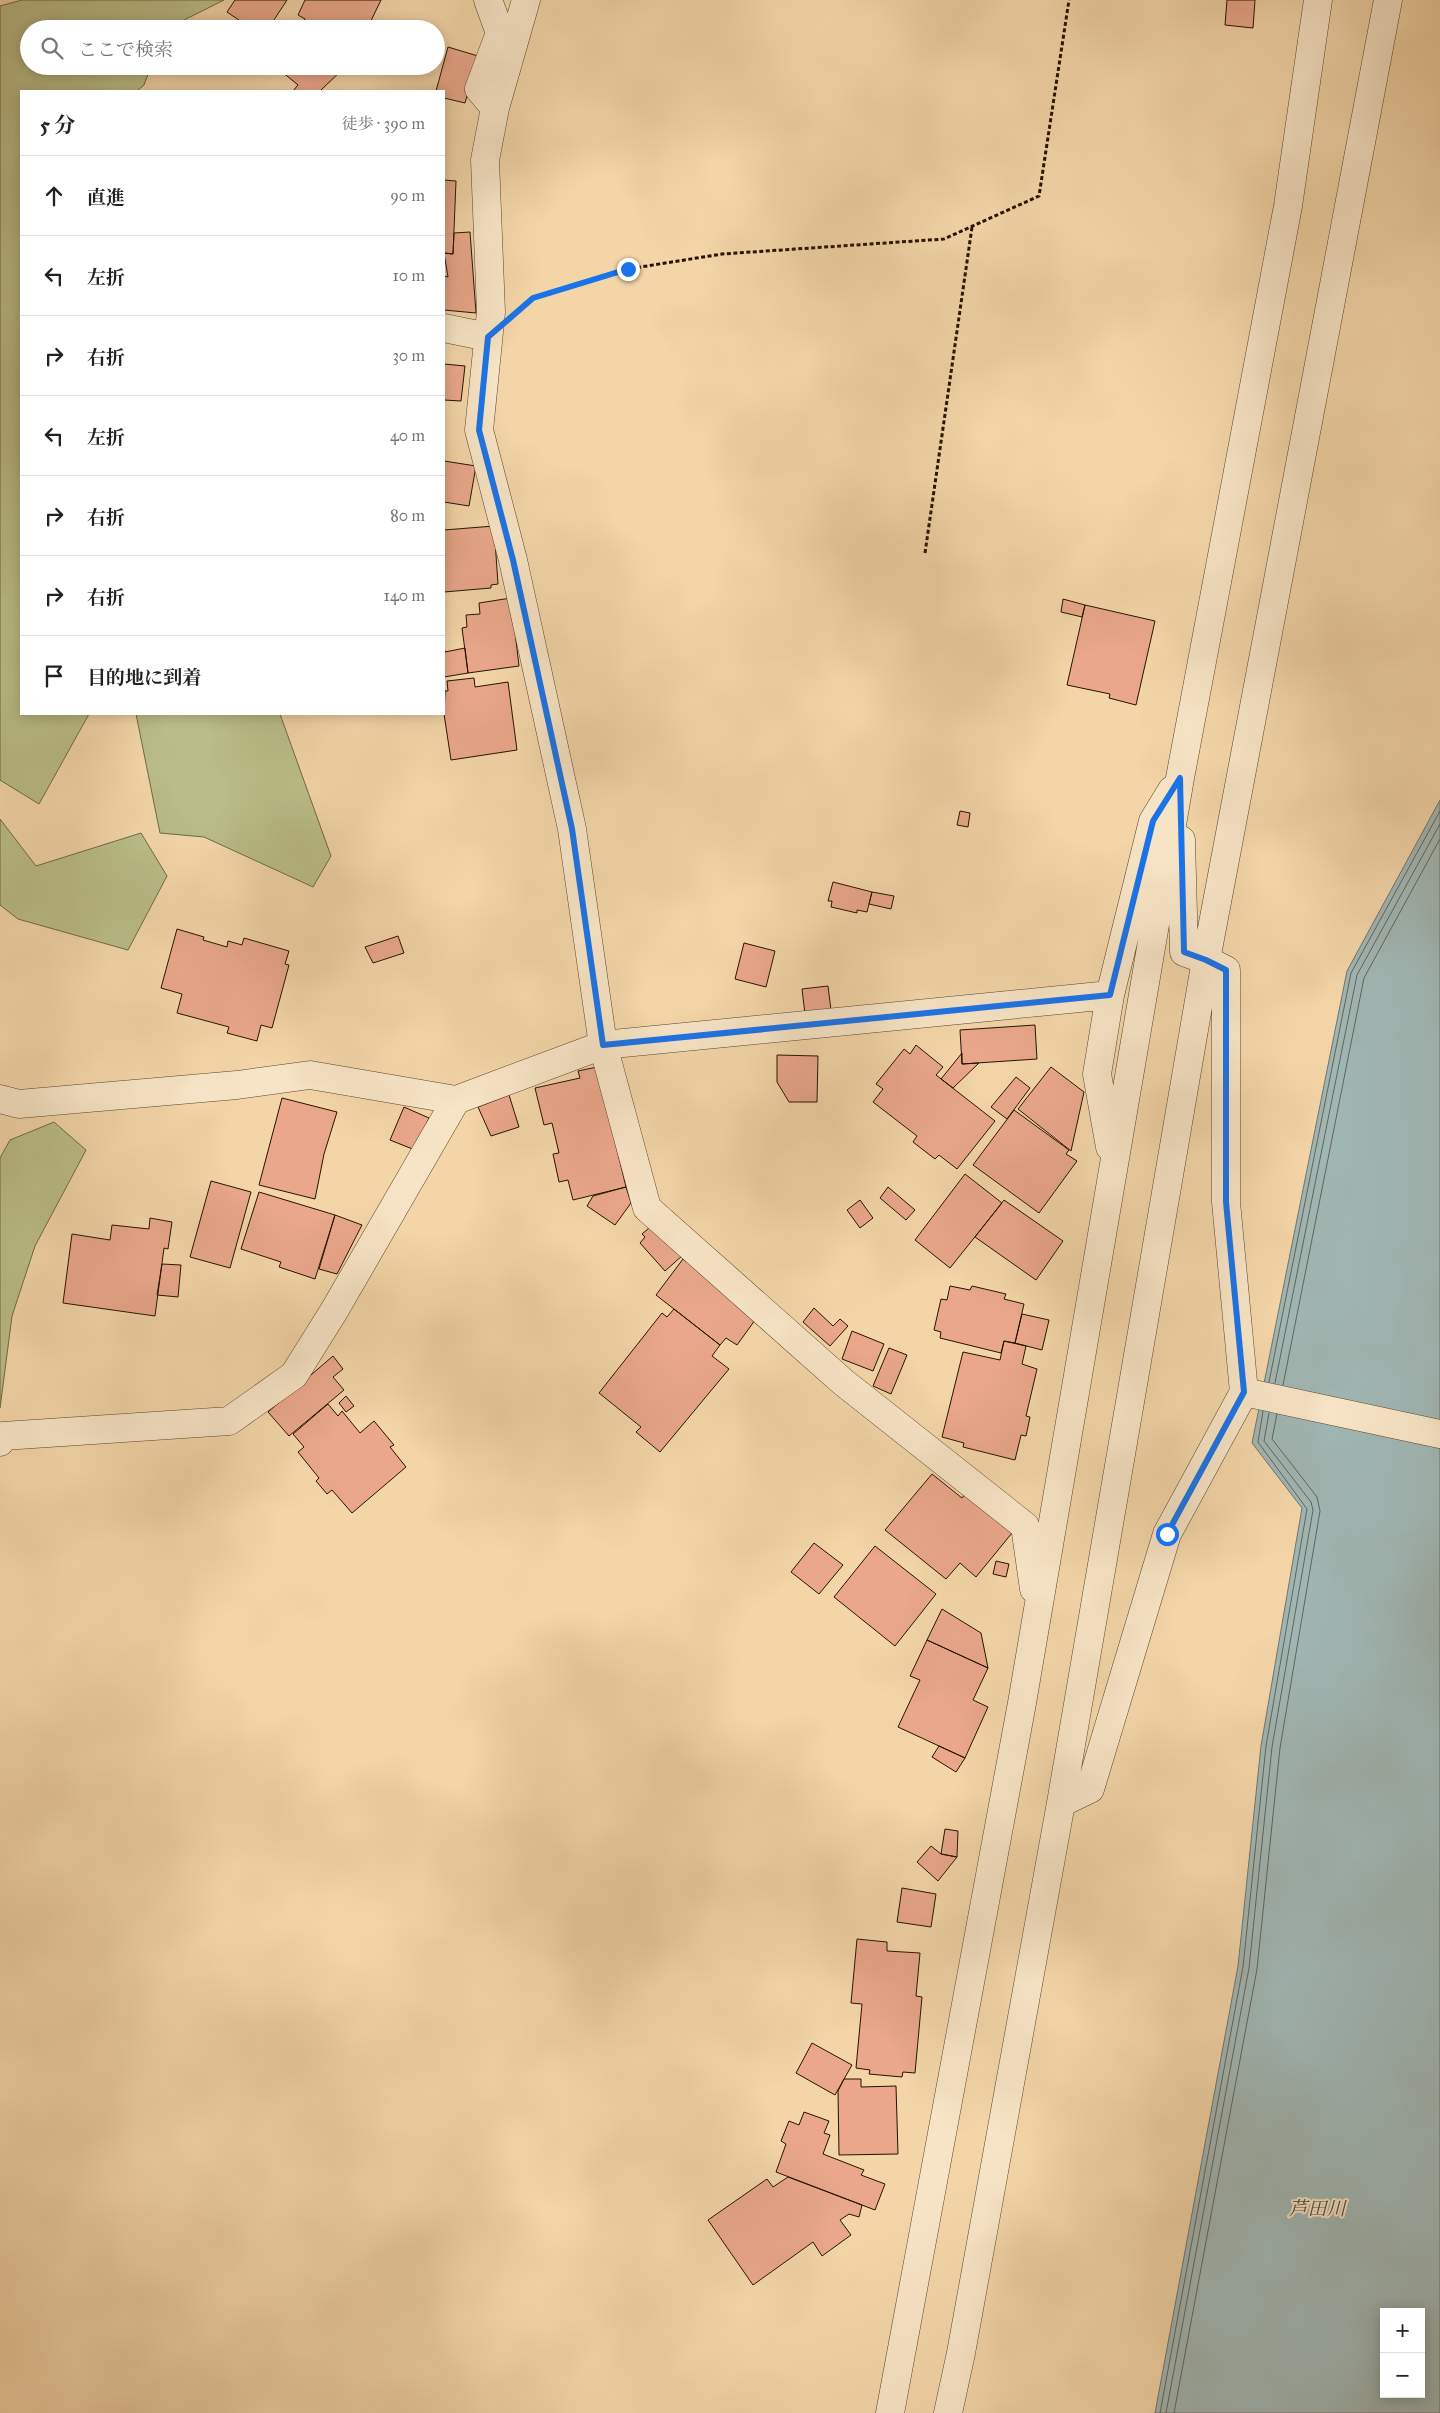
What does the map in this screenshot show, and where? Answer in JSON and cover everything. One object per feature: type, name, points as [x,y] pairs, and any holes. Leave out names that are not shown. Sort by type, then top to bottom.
[{"type":"street","points":[[488,0],[500,33],[479,89],[495,108]]},
{"type":"street","points":[[526,0],[495,108],[485,160],[490,312],[479,430],[513,560],[572,829],[603,1045],[647,1208],[843,1382],[1025,1526],[1037,1613]]},
{"type":"street","points":[[890,2413],[1037,1613],[1180,778],[1288,206],[1318,0]]},
{"type":"street","points":[[948,2413],[961,2353],[1061,1803],[1206,960],[1388,0]]},
{"type":"street","points":[[445,328],[488,337]]},
{"type":"street","points":[[1061,1803],[1090,1789],[1167,1534],[1244,1392],[1226,1202],[1226,970],[1184,952],[1180,778]]},
{"type":"street","points":[[1113,1165],[1097,1074],[1110,995],[1153,821],[1180,778]]},
{"type":"street","points":[[0,1099],[19,1104],[237,1085],[310,1076],[456,1100],[603,1045],[1110,995]]},
{"type":"street","points":[[0,1442],[3,1436],[229,1421],[294,1376],[334,1311],[456,1100]]},
{"type":"street","points":[[1244,1392],[1440,1434]]},
{"type":"path","points":[[488,337],[533,298],[628,269],[722,254],[944,239],[1039,196],[1069,0]]},
{"type":"path","points":[[925,553],[972,227]]},
{"type":"green space","points":[[22,0],[224,0],[184,20],[20,20],[20,75],[148,75],[144,85],[138,90],[20,90],[20,715],[88,715],[39,804],[0,780],[0,6]]},
{"type":"green space","points":[[136,715],[280,715],[331,856],[313,887],[204,837],[160,833]]},
{"type":"green space","points":[[0,819],[36,866],[141,833],[167,876],[128,950],[18,919],[0,905]]},
{"type":"green space","points":[[54,1122],[86,1150],[35,1246],[12,1316],[0,1408],[0,1158],[10,1140]]},
{"type":"water","name":"芦田川","points":[[1440,800],[1440,2413],[1155,2413],[1238,1966],[1261,1746],[1302,1508],[1252,1443],[1347,971]]},
{"type":"building","points":[[235,0],[287,0],[274,20],[239,20],[227,12]]},
{"type":"building","points":[[305,0],[381,0],[371,20],[304,20],[298,15]]},
{"type":"building","points":[[1227,0],[1255,0],[1253,28],[1225,25]]},
{"type":"building","points":[[448,47],[478,56],[465,103],[445,98],[445,90],[436,90],[440,75],[445,75],[445,58]]},
{"type":"building","points":[[286,75],[337,75],[321,90],[294,90],[298,85]]},
{"type":"building","points":[[445,180],[456,181],[453,254],[445,253]]},
{"type":"building","points":[[470,232],[476,313],[445,310],[445,276],[448,277],[445,253],[453,254],[454,233]]},
{"type":"building","points":[[445,364],[465,366],[461,401],[445,400]]},
{"type":"building","points":[[445,461],[476,466],[469,506],[445,502]]},
{"type":"building","points":[[494,526],[498,584],[491,585],[491,588],[445,592],[445,530]]},
{"type":"building","points":[[511,598],[519,666],[468,673],[462,628],[467,627],[466,615],[480,614],[479,603]]},
{"type":"building","points":[[1063,599],[1085,605],[1082,617],[1061,612]]},
{"type":"building","points":[[1085,605],[1155,621],[1136,705],[1109,698],[1110,694],[1067,685]]},
{"type":"building","points":[[465,648],[468,673],[445,677],[445,652]]},
{"type":"building","points":[[474,678],[475,687],[508,682],[517,750],[451,760],[444,715],[445,691],[448,691],[447,681]]},
{"type":"building","points":[[960,811],[970,813],[968,827],[957,825]]},
{"type":"building","points":[[833,882],[872,892],[867,912],[857,910],[857,913],[831,907],[832,901],[828,901]]},
{"type":"building","points":[[872,892],[894,896],[891,909],[869,904]]},
{"type":"building","points":[[177,929],[204,937],[203,940],[227,947],[228,941],[242,945],[244,938],[289,951],[285,964],[289,965],[272,1028],[261,1025],[257,1041],[227,1033],[229,1027],[177,1013],[182,994],[161,988]]},
{"type":"building","points":[[398,936],[404,953],[373,963],[365,947]]},
{"type":"building","points":[[744,943],[775,951],[766,987],[735,979]]},
{"type":"building","points":[[828,986],[831,1010],[805,1014],[802,989]]},
{"type":"building","points":[[1035,1025],[1037,1059],[962,1064],[960,1030]]},
{"type":"building","points":[[916,1045],[943,1067],[936,1075],[995,1121],[957,1169],[939,1155],[935,1159],[913,1142],[917,1136],[873,1102],[883,1089],[876,1084],[904,1049],[910,1054]]},
{"type":"building","points":[[962,1053],[962,1064],[979,1063],[953,1088],[941,1079]]},
{"type":"building","points":[[777,1055],[818,1056],[817,1102],[789,1102],[777,1082]]},
{"type":"building","points":[[597,1067],[626,1187],[573,1200],[568,1180],[559,1182],[553,1154],[559,1153],[552,1123],[544,1125],[535,1088],[580,1078],[578,1071]]},
{"type":"building","points":[[1051,1067],[1084,1092],[1071,1151],[1018,1109]]},
{"type":"building","points":[[1016,1077],[1030,1088],[1007,1119],[991,1107]]},
{"type":"building","points":[[509,1095],[519,1127],[491,1136],[478,1107]]},
{"type":"building","points":[[282,1098],[337,1112],[324,1154],[315,1199],[259,1185]]},
{"type":"building","points":[[404,1107],[429,1118],[415,1150],[390,1140]]},
{"type":"building","points":[[1014,1110],[1069,1150],[1066,1154],[1077,1161],[1039,1213],[973,1165]]},
{"type":"building","points":[[965,1174],[1002,1203],[950,1268],[915,1240]]},
{"type":"building","points":[[211,1181],[251,1192],[230,1268],[190,1257]]},
{"type":"building","points":[[626,1187],[631,1203],[615,1225],[587,1206],[593,1196]]},
{"type":"building","points":[[888,1187],[915,1210],[906,1220],[880,1198]]},
{"type":"building","points":[[259,1192],[335,1215],[315,1279],[279,1267],[281,1262],[241,1249]]},
{"type":"building","points":[[860,1200],[873,1218],[860,1228],[847,1210]]},
{"type":"building","points":[[1004,1200],[1063,1241],[1036,1280],[975,1237]]},
{"type":"building","points":[[335,1215],[362,1225],[337,1274],[319,1269]]},
{"type":"building","points":[[150,1218],[172,1222],[168,1249],[164,1248],[155,1316],[63,1303],[72,1234],[110,1240],[112,1225],[149,1229]]},
{"type":"building","points":[[656,1222],[692,1247],[665,1271],[640,1243],[645,1237],[642,1234]]},
{"type":"building","points":[[683,1259],[758,1316],[737,1345],[726,1338],[720,1345],[656,1295]]},
{"type":"building","points":[[162,1264],[181,1265],[178,1297],[157,1295]]},
{"type":"building","points":[[950,1286],[970,1290],[972,1286],[1006,1294],[1004,1299],[1024,1304],[1015,1343],[1004,1341],[1001,1353],[940,1338],[941,1332],[934,1330],[941,1299],[947,1300]]},
{"type":"building","points":[[814,1308],[833,1326],[840,1319],[848,1326],[830,1346],[803,1322]]},
{"type":"building","points":[[674,1309],[720,1345],[712,1356],[729,1369],[660,1452],[636,1432],[641,1427],[599,1393],[662,1313],[667,1317]]},
{"type":"building","points":[[1022,1314],[1049,1320],[1042,1350],[1015,1343]]},
{"type":"building","points":[[852,1331],[884,1344],[873,1371],[842,1359]]},
{"type":"building","points":[[1004,1341],[1026,1346],[1022,1364],[1037,1369],[1026,1416],[1030,1417],[1026,1436],[1021,1435],[1015,1460],[963,1447],[964,1443],[942,1437],[963,1352],[1000,1360]]},
{"type":"building","points":[[889,1348],[907,1355],[891,1394],[873,1386]]},
{"type":"building","points":[[333,1356],[343,1369],[333,1377],[344,1390],[289,1436],[268,1412]]},
{"type":"building","points":[[346,1396],[354,1406],[346,1412],[339,1403]]},
{"type":"building","points":[[328,1404],[338,1416],[342,1411],[360,1433],[374,1421],[394,1445],[390,1447],[406,1467],[352,1513],[332,1490],[327,1494],[316,1481],[319,1478],[298,1452],[304,1447],[293,1434]]},
{"type":"building","points":[[932,1474],[962,1498],[965,1494],[1012,1533],[976,1577],[960,1563],[946,1579],[885,1530]]},
{"type":"building","points":[[814,1543],[843,1565],[819,1594],[791,1572]]},
{"type":"building","points":[[875,1546],[936,1594],[895,1646],[834,1597]]},
{"type":"building","points":[[996,1561],[1009,1564],[1006,1577],[993,1574]]},
{"type":"building","points":[[942,1609],[981,1633],[988,1668],[927,1640]]},
{"type":"building","points":[[927,1640],[988,1668],[973,1700],[988,1707],[965,1758],[898,1727],[920,1680],[910,1676]]},
{"type":"building","points":[[939,1746],[965,1758],[956,1772],[932,1757]]},
{"type":"building","points":[[945,1829],[958,1831],[957,1857],[941,1854]]},
{"type":"building","points":[[931,1846],[941,1854],[957,1857],[938,1881],[917,1862]]},
{"type":"building","points":[[902,1888],[936,1894],[931,1927],[897,1922]]},
{"type":"building","points":[[857,1939],[887,1942],[887,1951],[920,1953],[916,1996],[922,1997],[915,2073],[903,2072],[902,2077],[869,2074],[870,2070],[856,2068],[862,2004],[851,2003]]},
{"type":"building","points":[[812,2043],[852,2065],[835,2095],[796,2073]]},
{"type":"building","points":[[844,2079],[861,2079],[861,2087],[896,2086],[898,2154],[839,2155],[838,2091]]},
{"type":"building","points":[[804,2112],[829,2121],[824,2133],[830,2135],[823,2154],[864,2170],[861,2175],[885,2184],[875,2210],[776,2172],[786,2144],[781,2141],[789,2121],[799,2125]]},
{"type":"building","points":[[788,2177],[862,2205],[859,2217],[849,2214],[840,2220],[851,2235],[822,2256],[813,2242],[753,2285],[708,2220],[767,2179],[773,2187]]},
{"type":"route","points":[[628,269],[533,298],[488,337],[479,430],[513,560],[572,829],[603,1045],[1110,995],[1153,821],[1180,778],[1184,952],[1226,970],[1226,1202],[1244,1392],[1167,1534]]}]
